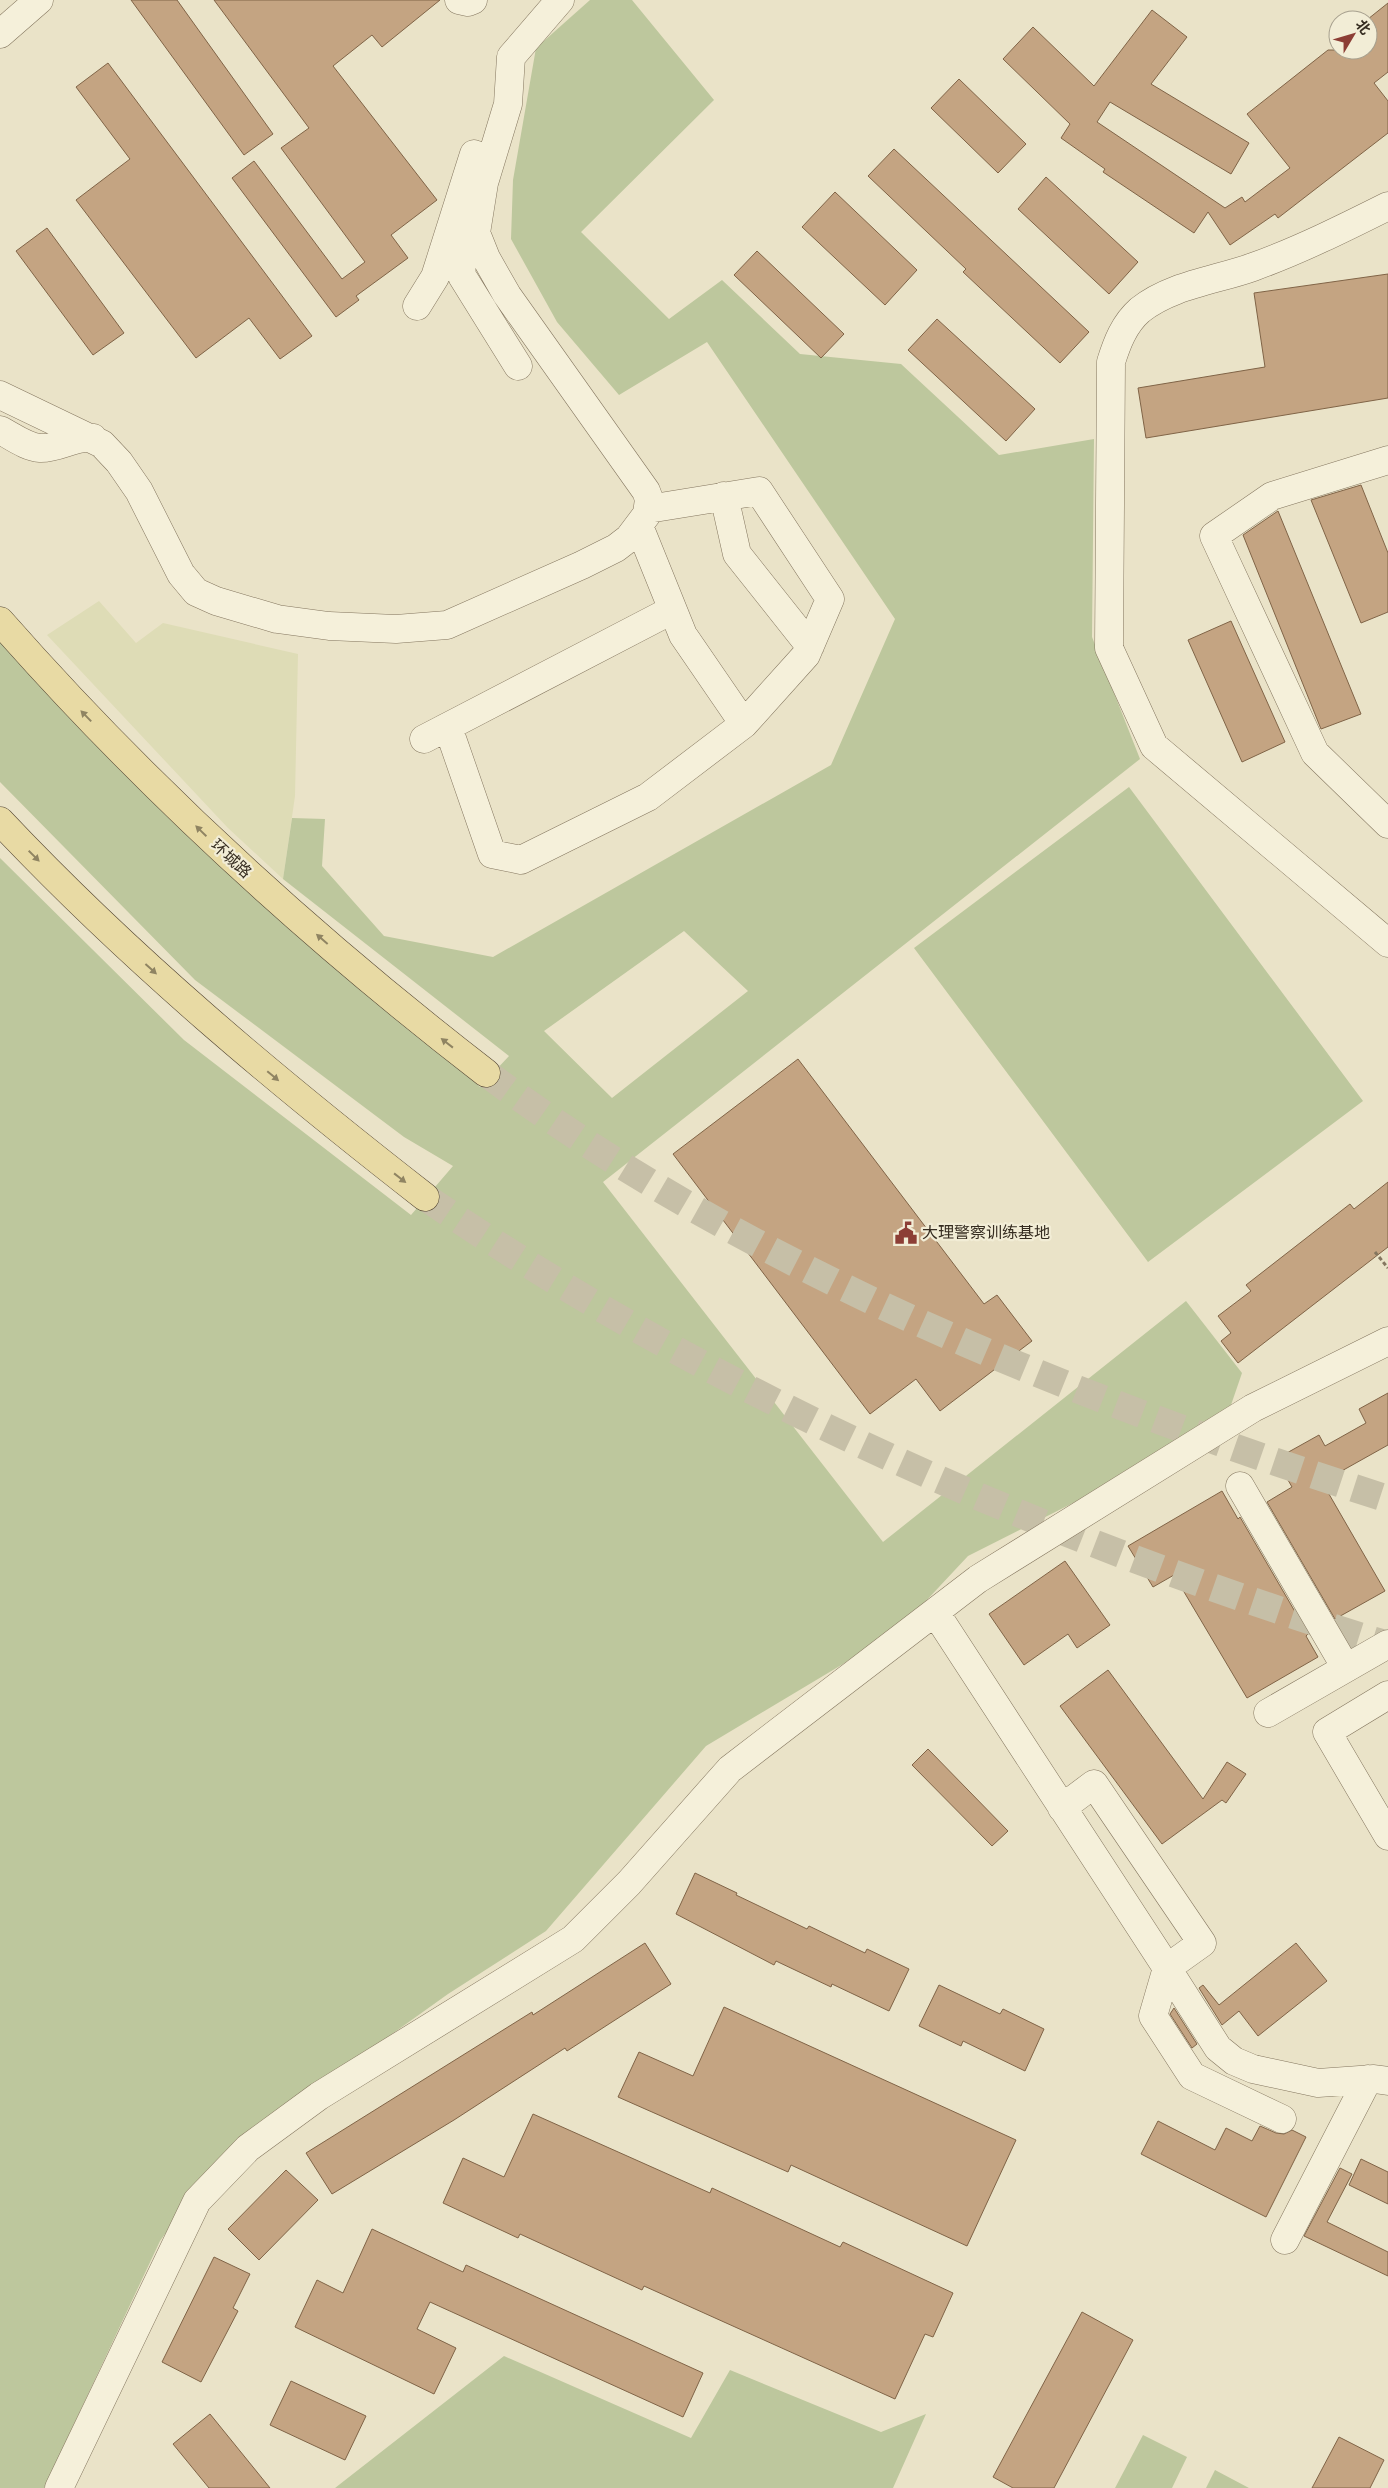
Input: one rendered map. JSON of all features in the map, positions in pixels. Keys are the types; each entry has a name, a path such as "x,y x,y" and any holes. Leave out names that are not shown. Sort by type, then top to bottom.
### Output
{"main road":[{"name":"环城路","path":"0,622 112,743 212,842 336,952 486,1072"},
{"path":"0,821 65,887 181,996 296,1094 425,1197"}],"street":[{"path":"0,34 39,0"},
{"path":"459,0 468,2 473,0"},
{"path":"417,306 436,277 491,100 511,57 560,0"},
{"path":"0,395 56,424 93,438 102,444 119,462 139,490 188,584 196,592 216,602 277,619 329,626 396,629 447,625 616,548 644,518 649,499 642,483 507,295 486,258 476,233 486,175 508,104 511,57"},
{"path":"1388,206 1308,245 1253,267 1169,294 1153,302 1130,320 1122,332 1111,362 1110,638 1110,648 1154,746 1388,943"},
{"path":"457,208 462,276 518,366"},
{"path":"0,430 38,448 52,447 71,440 93,438"},
{"path":"1388,460 1272,496 1214,536 1315,753 1388,824"},
{"path":"448,727 492,854 521,860 648,797 744,724 806,655 830,599 759,491 724,496 644,518"},
{"path":"724,496 737,554 810,646"},
{"path":"644,518 672,610 683,635 744,724"},
{"path":"424,739 672,610"},
{"path":"58,2488 197,2201 248,2148 319,2096 573,1940 629,1883 730,1769 978,1579 1252,1408 1388,1340"},
{"path":"1240,1486 1346,1668"},
{"path":"935,1612 1218,2048 1234,2061 1253,2068 1318,2083 1378,2080"},
{"path":"1268,1713 1388,1644"},
{"path":"1388,1695 1327,1732 1388,1836"},
{"path":"1062,1808 1094,1784 1202,1942 1167,1968 1152,2016 1192,2076 1282,2119"},
{"path":"1285,2240 1378,2080"}],"path":[{"path":"1375,1252 1388,1268"}],"shaded area":[{"path":"99,601 136,643 163,623 298,654 295,796 283,879 228,828 47,635"}],"green space":[{"path":"590,0 632,0 714,100 581,232 669,319 722,280 800,354 901,364 999,455 1094,439 1092,637 1140,759 603,1182 883,1542 1186,1301 1242,1373 1231,1405 1075,1502 968,1556 910,1618 843,1664 706,1746 546,1931 448,1994 350,2064 208,2174 160,2241 44,2488 0,2488 0,858 184,1040 411,1215 453,1166 404,1137 195,980 0,782 0,629 137,780 365,994 457,1064 480,1087 509,1056 283,879 292,818 325,819 322,866 384,936 493,957 831,765 895,619 707,342 619,395 557,322 511,239 513,180 536,48","holes":["684,931 748,991 612,1098 544,1031"]},
{"path":"1129,787 1363,1101 1148,1262 914,948"},
{"path":"504,2356 691,2438 730,2370 881,2432 926,2414 893,2488 335,2488"},
{"path":"1143,2435 1187,2457 1172,2488 1115,2488"},
{"path":"1215,2470 1249,2488 1206,2488"}],"building":[{"path":"131,0 177,0 273,134 244,155"},
{"path":"214,0 440,0 382,47 372,35 333,66 437,200 391,235 408,258 356,296 359,300 336,317 232,178 254,161 342,279 365,262 281,148 309,128"},
{"path":"1388,3 1388,72 1374,83 1388,101 1388,133 1278,218 1275,214 1230,245 1208,212 1194,233 1103,172 1105,169 1061,138 1070,124 1003,59 1033,27 1094,86 1152,10 1187,37 1151,84 1249,143 1231,174 1110,102 1097,122 1225,208 1242,197 1245,202 1290,168 1247,114 1328,50 1328,60 1378,60 1378,11"},
{"path":"108,63 312,336 280,359 249,318 196,358 76,200 130,159 76,87"},
{"path":"959,79 1026,144 998,173 931,108"},
{"path":"894,149 1089,332 1060,363 963,272 966,269 868,176"},
{"path":"1046,177 1138,262 1109,294 1018,209"},
{"path":"835,192 917,270 885,305 802,227"},
{"path":"47,228 124,333 93,355 16,251"},
{"path":"757,251 844,334 821,358 734,275"},
{"path":"1388,274 1388,398 1146,438 1138,388 1265,367 1254,293"},
{"path":"937,319 1035,409 1006,441 908,350"},
{"path":"1361,485 1388,553 1388,612 1361,623 1311,500"},
{"path":"1278,511 1361,714 1321,729 1243,535"},
{"path":"1231,621 1285,742 1242,762 1188,640"},
{"path":"798,1059 984,1304 997,1295 1032,1341 940,1411 916,1379 870,1414 673,1154"},
{"path":"1388,1182 1388,1247 1238,1363 1221,1341 1231,1333 1218,1316 1251,1291 1246,1285 1350,1204 1354,1209"},
{"path":"1388,1393 1388,1445 1322,1482 1385,1591 1335,1619 1267,1502 1292,1487 1276,1459 1319,1435 1325,1446 1366,1423 1359,1409"},
{"path":"1222,1491 1238,1519 1240,1517 1308,1634 1306,1636 1318,1657 1247,1698 1174,1575 1153,1587 1128,1546"},
{"path":"1065,1561 1110,1625 1077,1648 1068,1634 1024,1665 989,1614"},
{"path":"1108,1670 1203,1799 1227,1762 1246,1774 1226,1803 1222,1800 1162,1844 1060,1706"},
{"path":"928,1749 1008,1831 992,1846 912,1765"},
{"path":"695,1873 807,1929 809,1926 865,1953 867,1949 909,1969 889,2011 832,1984 831,1987 776,1961 774,1965 676,1914"},
{"path":"645,1943 671,1984 567,2051 565,2048 454,2120 332,2194 306,2153 532,2012 533,2015"},
{"path":"1296,1943 1327,1981 1258,2036 1239,2011 1222,2025 1199,1988 1203,1985 1219,2005"},
{"path":"939,1985 1000,2014 1003,2009 1044,2029 1025,2071 963,2041 961,2046 919,2026"},
{"path":"724,2007 1016,2140 967,2246 791,2165 788,2172 618,2097 639,2052 693,2076"},
{"path":"1174,2008 1197,2044 1192,2048 1170,2014"},
{"path":"533,2114 710,2193 712,2188 840,2247 843,2242 953,2293 933,2337 925,2334 895,2399 644,2286 642,2290 520,2234 518,2238 443,2203 463,2158 504,2177"},
{"path":"1158,2121 1215,2150 1226,2128 1252,2141 1260,2126 1276,2133 1284,2134 1292,2130 1306,2137 1266,2217 1141,2154"},
{"path":"1361,2159 1388,2172 1388,2204 1349,2185"},
{"path":"1340,2168 1352,2174 1327,2222 1388,2252 1388,2276 1304,2236"},
{"path":"286,2170 318,2200 259,2260 228,2229"},
{"path":"372,2229 463,2272 466,2265 703,2373 683,2417 430,2302 417,2329 456,2348 434,2394 295,2327 317,2280 343,2293"},
{"path":"214,2257 250,2274 233,2308 238,2311 201,2382 162,2362"},
{"path":"1082,2312 1133,2340 1054,2488 1013,2488 993,2477"},
{"path":"291,2381 366,2416 345,2460 270,2425"},
{"path":"210,2414 270,2488 209,2488 173,2444"},
{"path":"1339,2437 1384,2460 1370,2488 1312,2488"}],"tunnel":[{"path":"486,1073 588,1144 694,1209 805,1268 919,1322 1035,1372 1153,1418 1270,1460 1388,1499"},
{"path":"425,1197 537,1269 652,1337 769,1399 889,1457 1011,1510 1135,1559 1261,1604 1388,1645"}],"place":[{"name":"大理警察训练基地","path":"906,1233"}]}
